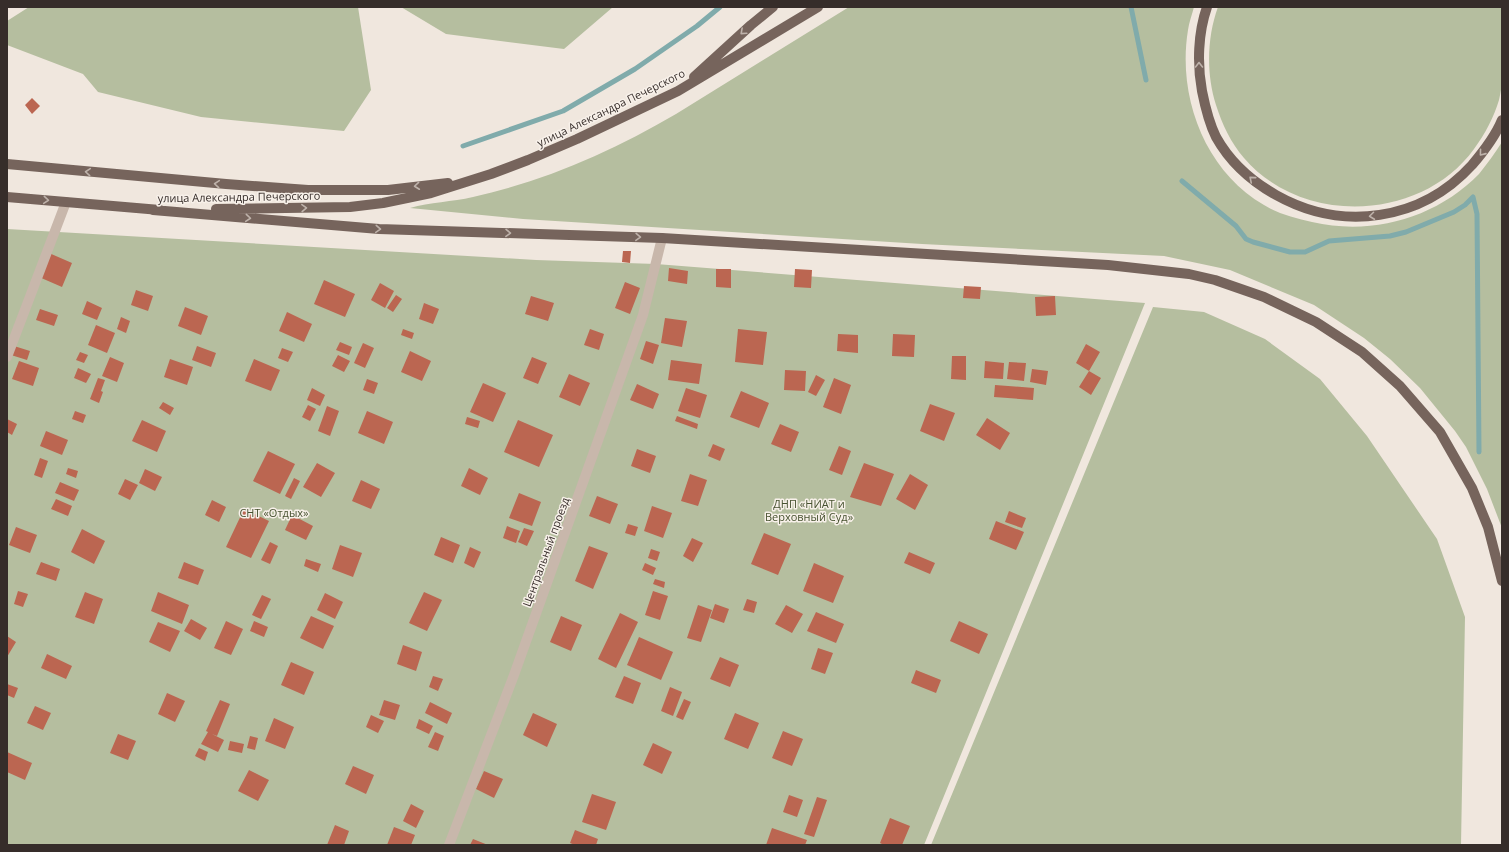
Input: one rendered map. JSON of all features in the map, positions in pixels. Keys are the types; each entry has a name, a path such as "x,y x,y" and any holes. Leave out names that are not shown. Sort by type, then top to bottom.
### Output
{"main road":[{"path":"678,91 773,7"},
{"name":"улица Александра Печерского","path":"7,197 154,210 350,207 383,203 424,195 528,160 562,146 678,91 818,7"},
{"path":"1207,7 1200,38 1199,78 1207,113 1216,135 1230,156 1249,177 1268,191 1300,207 1325,214 1361,217 1398,211 1422,202 1446,188 1460,177 1488,145 1502,120"},
{"name":"улица Александра Печерского","path":"7,164 308,190 388,190 470,180"},
{"path":"154,210 379,229 662,238 1108,266 1189,274 1229,284 1264,297 1300,314 1348,342 1378,365 1414,400 1440,432 1472,488 1488,527 1502,581"}],"street":[{"path":"7,357 66,202"},
{"name":"Центральный проезд","path":"449,845 514,675 605,425 643,315 662,238"}],"green space":[{"path":"29,7 358,7 371,90 344,131 201,117 98,92 83,74 7,45 7,21"},
{"path":"401,7 613,7 564,49 446,34"},
{"path":"849,7 1194,7 1188,30 1186,55 1187,81 1192,106 1200,130 1211,152 1226,173 1243,190 1264,205 1281,213 1312,222 1335,226 1357,227 1380,225 1402,220 1423,212 1443,202 1462,189 1479,174 1502,142 1502,528 1487,489 1466,447 1420,388 1390,359 1364,338 1314,305 1230,270 1164,256 922,244 523,219 410,208 425,204 465,199 500,190 552,173 603,152 652,128 676,114"},
{"path":"1218,7 1502,7 1503,66 1501,89 1495,113 1474,149 1452,173 1424,190 1394,202 1362,206 1329,204 1298,196 1269,180 1244,158 1231,140 1221,119 1213,93 1209,68 1210,43 1214,19"},
{"path":"7,229 536,260 656,264 1145,303 924,845 7,845"},
{"path":"1153,307 1204,312 1265,339 1320,379 1367,436 1437,539 1465,617 1461,845 931,845"}],"building":[{"path":"32,98 40,106 32,114 25,105"},
{"path":"623,251 631,251 630,263 622,262"},
{"path":"49,253 72,263 62,287 39,277"},
{"path":"669,268 688,271 687,284 668,281"},
{"path":"716,269 731,269 731,288 716,287"},
{"path":"795,269 812,270 811,288 794,287"},
{"path":"324,280 355,294 345,317 314,304"},
{"path":"625,282 640,288 630,314 615,308"},
{"path":"380,283 394,291 385,308 371,300"},
{"path":"964,286 981,287 980,299 963,298"},
{"path":"136,290 153,296 148,311 131,305"},
{"path":"396,295 402,299 393,312 387,308"},
{"path":"531,296 554,303 548,321 525,314"},
{"path":"1055,296 1056,315 1036,316 1035,297"},
{"path":"87,301 102,308 97,320 82,314"},
{"path":"424,303 439,309 433,324 419,319"},
{"path":"185,307 208,316 201,335 178,326"},
{"path":"40,309 58,315 54,326 36,320"},
{"path":"287,312 312,324 304,342 279,331"},
{"path":"121,317 130,321 126,333 117,329"},
{"path":"665,318 687,321 682,347 661,343"},
{"path":"96,325 115,333 107,353 88,345"},
{"path":"403,329 414,333 412,339 401,335"},
{"path":"590,329 604,334 599,350 584,345"},
{"path":"738,329 767,332 763,365 735,362"},
{"path":"838,334 858,335 858,353 837,351"},
{"path":"893,334 915,335 914,357 892,356"},
{"path":"646,341 659,345 653,364 640,359"},
{"path":"340,342 352,347 349,355 336,350"},
{"path":"363,343 374,348 365,368 354,363"},
{"path":"1086,344 1100,352 1089,371 1076,363"},
{"path":"14,346 30,351 27,360 11,355"},
{"path":"197,346 216,353 211,367 192,360"},
{"path":"282,348 293,352 288,362 278,358"},
{"path":"410,351 431,361 422,381 401,372"},
{"path":"80,352 88,355 84,363 76,360"},
{"path":"338,355 350,361 344,372 332,366"},
{"path":"952,356 966,356 966,380 951,379"},
{"path":"110,357 124,363 117,382 102,376"},
{"path":"532,357 547,363 538,384 523,378"},
{"path":"170,359 193,367 187,385 164,377"},
{"path":"254,359 280,370 271,391 245,381"},
{"path":"671,360 702,364 699,384 668,380"},
{"path":"19,361 39,368 33,386 12,379"},
{"path":"985,361 1004,363 1003,379 984,378"},
{"path":"1009,362 1026,363 1024,381 1007,379"},
{"path":"78,368 91,374 86,383 74,378"},
{"path":"1032,369 1048,371 1046,385 1030,382"},
{"path":"785,370 806,371 805,391 784,390"},
{"path":"1089,371 1101,378 1091,395 1079,387"},
{"path":"569,374 590,383 580,406 559,397"},
{"path":"816,375 825,380 816,396 808,392"},
{"path":"98,378 105,380 99,403 90,399"},
{"path":"834,378 851,385 841,414 823,407"},
{"path":"367,379 378,383 374,394 363,390"},
{"path":"483,383 506,393 493,422 470,412"},
{"path":"637,384 659,394 653,409 630,400"},
{"path":"995,385 1034,388 1033,400 994,397"},
{"path":"312,388 325,395 320,406 307,400"},
{"path":"686,388 707,395 700,418 678,411"},
{"path":"741,391 769,403 759,428 730,417"},
{"path":"163,402 174,408 170,415 159,408"},
{"path":"930,404 955,413 944,441 920,431"},
{"path":"308,405 316,409 310,421 302,417"},
{"path":"327,406 339,411 330,436 318,431"},
{"path":"75,411 86,415 83,423 72,419"},
{"path":"367,411 393,422 384,444 358,433"},
{"path":"677,416 698,424 697,429 675,421"},
{"path":"467,417 480,421 478,428 465,424"},
{"path":"987,418 1010,433 1000,450 976,435"},
{"path":"7,419 17,424 12,435 7,432"},
{"path":"142,420 166,431 157,452 132,441"},
{"path":"518,420 553,435 539,467 504,452"},
{"path":"780,424 799,432 791,452 771,444"},
{"path":"46,431 68,440 62,455 40,446"},
{"path":"713,444 725,449 720,461 708,456"},
{"path":"839,446 851,451 842,475 829,470"},
{"path":"637,449 656,456 650,473 631,466"},
{"path":"268,451 295,464 280,494 253,481"},
{"path":"40,458 48,461 42,478 34,475"},
{"path":"317,463 335,473 321,497 303,487"},
{"path":"864,463 894,474 881,506 850,497"},
{"path":"68,468 78,471 76,478 66,474"},
{"path":"469,468 488,478 480,495 461,486"},
{"path":"145,469 162,477 155,491 139,483"},
{"path":"690,474 707,480 698,506 681,501"},
{"path":"910,474 928,485 915,510 896,499"},
{"path":"294,478 300,481 291,499 285,496"},
{"path":"125,479 138,485 130,500 118,494"},
{"path":"361,480 380,489 371,509 352,501"},
{"path":"60,482 79,490 74,501 55,493"},
{"path":"519,493 541,502 532,526 509,518"},
{"path":"597,496 618,504 610,524 589,516"},
{"path":"56,499 72,506 68,516 51,509"},
{"path":"212,500 226,507 219,522 205,515"},
{"path":"652,506 672,513 663,538 644,531"},
{"path":"244,509 269,521 251,558 226,547"},
{"path":"1009,511 1026,518 1022,528 1005,522"},
{"path":"292,515 313,526 306,540 285,530"},
{"path":"996,521 1024,532 1016,550 989,539"},
{"path":"628,524 638,527 635,536 625,533"},
{"path":"507,526 520,531 516,543 503,538"},
{"path":"16,527 37,535 30,553 9,545"},
{"path":"524,528 534,531 527,546 518,542"},
{"path":"82,529 105,541 94,564 71,552"},
{"path":"764,533 791,544 778,575 751,564"},
{"path":"441,537 460,545 453,563 434,555"},
{"path":"692,538 703,543 693,562 683,556"},
{"path":"270,542 278,546 270,564 261,560"},
{"path":"340,545 362,553 353,577 332,569"},
{"path":"589,546 608,553 593,589 575,581"},
{"path":"470,547 481,552 474,568 464,563"},
{"path":"651,549 660,552 657,561 648,558"},
{"path":"909,552 935,563 930,574 904,563"},
{"path":"306,559 321,564 318,572 304,566"},
{"path":"41,562 60,569 56,581 36,574"},
{"path":"184,562 204,570 198,585 178,578"},
{"path":"645,563 656,568 653,575 642,570"},
{"path":"814,563 844,576 833,603 803,591"},
{"path":"655,579 665,582 664,588 653,584"},
{"path":"18,591 28,594 23,607 14,604"},
{"path":"653,591 668,596 660,620 645,615"},
{"path":"85,592 103,599 94,624 75,617"},
{"path":"158,592 189,605 182,624 151,611"},
{"path":"424,592 442,600 427,631 409,623"},
{"path":"325,593 343,602 335,619 317,610"},
{"path":"262,595 271,599 261,619 252,615"},
{"path":"747,599 757,602 754,613 743,610"},
{"path":"715,604 729,609 724,623 710,618"},
{"path":"698,605 712,610 701,642 687,638"},
{"path":"786,605 803,614 792,633 775,624"},
{"path":"816,612 844,624 836,643 807,631"},
{"path":"620,613 638,622 616,668 598,659"},
{"path":"311,616 334,626 323,649 300,638"},
{"path":"561,616 582,625 571,651 550,642"},
{"path":"191,619 207,628 200,640 184,631"},
{"path":"226,621 243,629 231,655 214,648"},
{"path":"254,621 268,627 264,637 250,631"},
{"path":"959,621 988,634 979,654 950,641"},
{"path":"158,622 180,631 170,652 149,642"},
{"path":"7,636 16,642 7,657"},
{"path":"639,637 673,652 661,680 627,665"},
{"path":"403,645 422,652 416,671 397,664"},
{"path":"818,648 833,653 825,674 811,669"},
{"path":"47,654 72,666 66,679 41,668"},
{"path":"720,657 739,665 730,687 710,679"},
{"path":"291,662 314,672 304,695 281,685"},
{"path":"916,670 941,680 936,693 911,683"},
{"path":"433,676 443,679 438,691 429,687"},
{"path":"624,676 641,683 633,704 615,697"},
{"path":"7,684 18,688 14,698 7,695"},
{"path":"670,687 682,692 673,716 661,711"},
{"path":"167,693 185,701 175,722 158,714"},
{"path":"684,699 691,702 683,720 676,717"},
{"path":"220,700 230,704 217,736 212,734 224,740 218,752 201,744 208,732 206,731"},
{"path":"384,700 400,705 395,720 379,715"},
{"path":"430,702 452,713 447,724 425,713"},
{"path":"35,706 51,713 43,730 27,723"},
{"path":"533,713 557,724 547,747 523,735"},
{"path":"735,713 759,723 748,749 724,739"},
{"path":"371,715 384,721 378,733 366,727"},
{"path":"274,718 294,727 285,749 265,741"},
{"path":"419,719 433,726 429,734 416,728"},
{"path":"783,731 803,739 792,766 772,758"},
{"path":"435,732 444,736 438,751 428,747"},
{"path":"118,734 136,741 128,760 110,753"},
{"path":"250,736 258,738 255,750 247,748"},
{"path":"230,741 244,744 242,753 228,750"},
{"path":"653,743 672,752 662,774 643,765"},
{"path":"199,748 208,752 205,761 195,756"},
{"path":"7,752 32,763 25,780 7,772"},
{"path":"353,766 374,775 366,794 345,784"},
{"path":"249,770 269,780 258,801 238,791"},
{"path":"484,771 503,779 494,798 476,789"},
{"path":"592,794 616,802 606,830 582,822"},
{"path":"789,795 803,800 797,817 783,812"},
{"path":"817,797 827,800 814,837 804,834"},
{"path":"411,804 424,811 416,828 403,821"},
{"path":"890,818 910,826 902,845 884,845 880,843"},
{"path":"335,825 349,831 344,845 327,845"},
{"path":"394,827 415,835 411,845 387,845"},
{"path":"772,828 807,840 805,845 766,845"},
{"path":"575,830 598,839 596,845 575,845 570,843"},
{"path":"473,839 488,845 470,845"}],"waterway":[{"path":"463,146 563,111 635,69 697,26 720,7"},
{"path":"1131,7 1146,80"},
{"path":"1182,181 1236,226 1246,239 1290,252 1305,252 1329,241 1390,236 1406,232 1454,212 1465,205 1473,197 1477,214 1479,452"}],"park label":[{"name":"ДНП «НИАТ и Верховный Суд»","path":"809,510"},
{"name":"СНТ «Отдых»","path":"274,513"}]}
